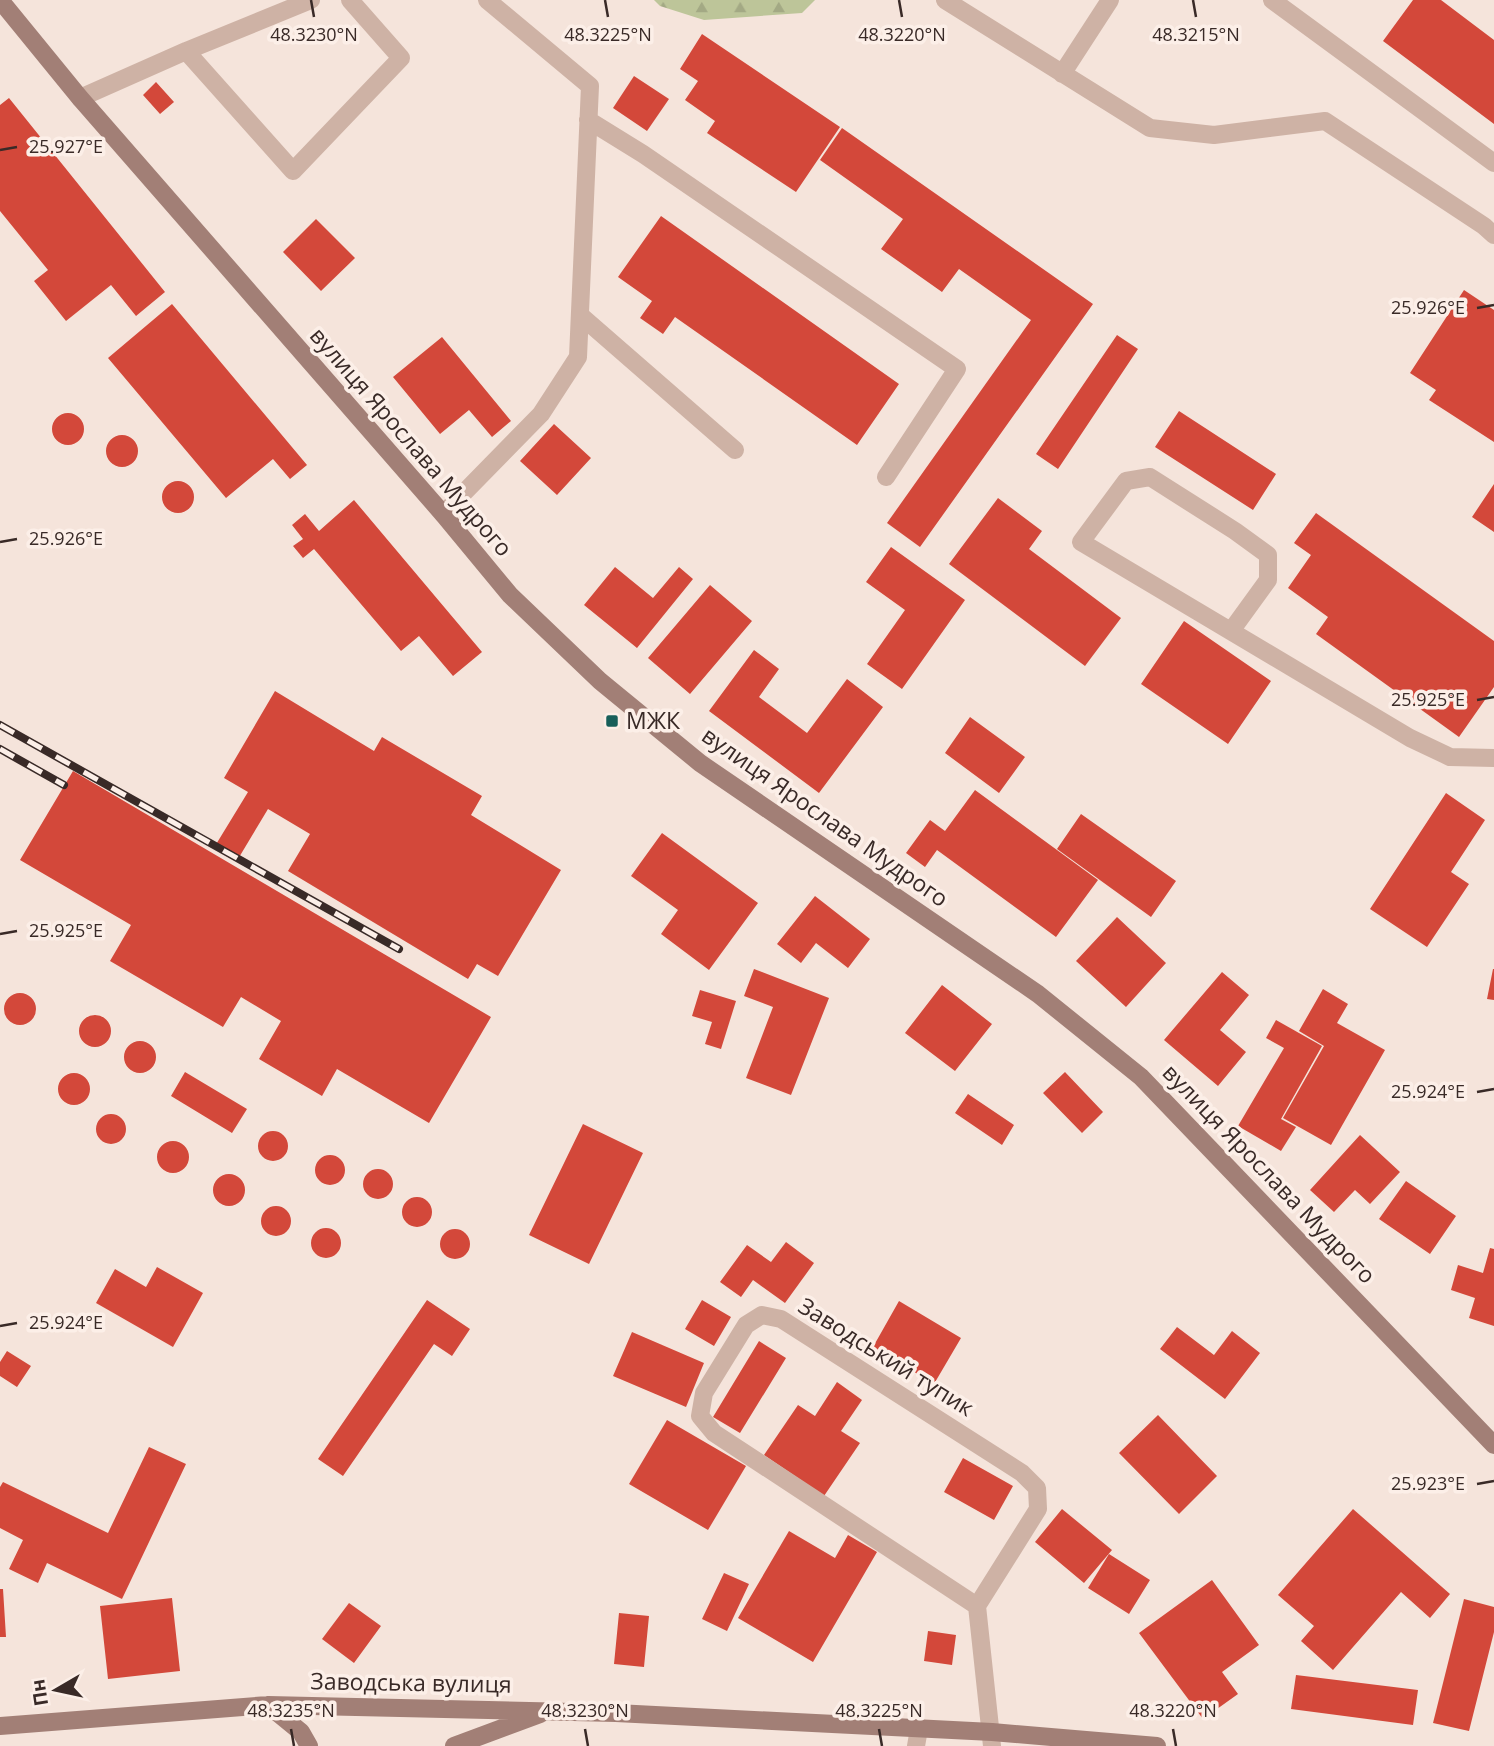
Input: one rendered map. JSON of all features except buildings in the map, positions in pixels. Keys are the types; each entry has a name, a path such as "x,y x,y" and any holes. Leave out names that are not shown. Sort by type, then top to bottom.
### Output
{"main road":[{"name":"вулиця Ярослава Мудрого","path":"0,0 80,98 443,514 510,595 600,681 700,763 1038,994 1141,1077 1494,1445"},
{"name":"Заводська вулиця","path":"0,1726 268,1705 549,1710 918,1737 1157,1746"},
{"path":"268,1705 302,1732 309,1746"},
{"path":"454,1746 549,1710"}],"lane":[{"path":"186,51 293,171 401,58 350,0"},
{"path":"443,514 541,414 578,357 590,86 487,0"},
{"path":"945,0 1150,128 1214,135 1325,121 1484,226 1494,236"},
{"path":"1062,74 1110,0"},
{"path":"1272,0 1494,163"},
{"path":"80,98 300,2"},
{"path":"589,120 643,154 957,369 886,477"},
{"path":"580,315 735,450"},
{"path":"1231,631 1268,580 1268,555 1150,477 1126,481 1081,542 1410,738 1450,757 1494,758"},
{"name":"Заводський тупик","path":"762,1315 781,1319 1023,1473 1037,1488 1038,1509 976,1606 714,1433 700,1416 704,1393 746,1325 762,1315"},
{"path":"976,1606 992,1739"}],"green space":[{"path":"654,0 815,0 802,13 704,20 660,6"}],"railway":[{"path":"0,725 399,949"},
{"path":"0,749 64,785"}],"place":[{"name":"МЖК","path":"612,721"}]}
